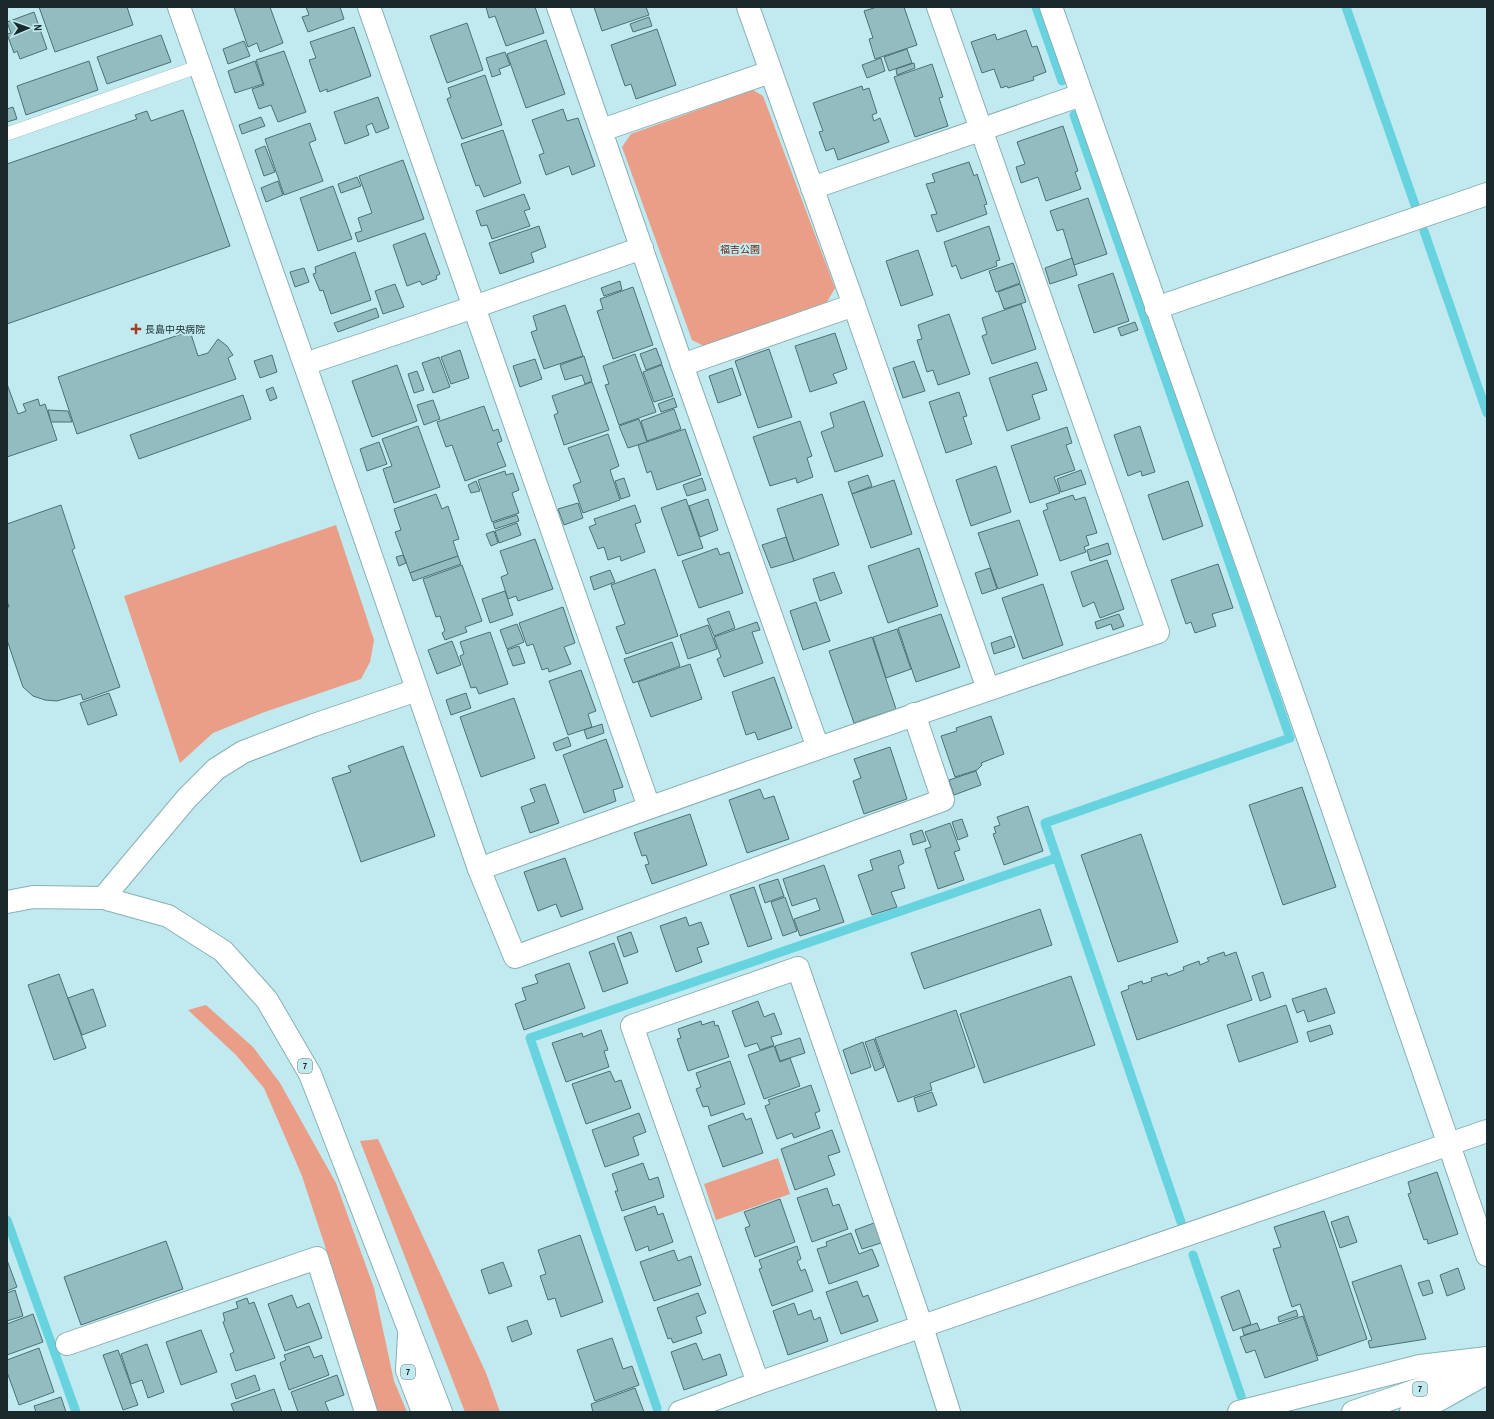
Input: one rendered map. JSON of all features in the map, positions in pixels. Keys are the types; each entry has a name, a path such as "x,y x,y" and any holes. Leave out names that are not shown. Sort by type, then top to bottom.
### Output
{"street":[{"path":"179,7 305,364 479,869 515,957 943,800 914,714"},
{"path":"369,7 650,807"},
{"path":"558,7 602,130 682,365 818,748"},
{"path":"748,7 988,689"},
{"path":"479,869 914,714 1158,632 938,7"},
{"path":"1051,7 1317,763 1487,1255"},
{"path":"602,130 770,72"},
{"path":"812,188 1081,95"},
{"path":"1156,308 1487,194"},
{"path":"305,364 642,248"},
{"path":"682,365 854,305"},
{"path":"102,898 187,798 216,769 243,752 314,725 418,690"},
{"name":"7","path":"7,902 33,897 102,898 168,916 223,951 268,1000 310,1074 442,1412"},
{"path":"758,1383 632,1026 798,968 922,1327 949,1412"},
{"path":"680,1412 758,1383 1487,1131"},
{"path":"67,1344 317,1258 366,1412"},
{"name":"7","path":"409,1328 407,1370 424,1412"},
{"path":"1239,1412 1420,1366 1487,1358"},
{"name":"7","path":"1353,1412 1487,1366"},
{"path":"1411,1412 1437,1401 1487,1373"}],"lane":[{"path":"7,134 200,66"}],"green space":[{"name":"福吉公園","path":"753,90 763,96 835,288 827,302 704,346 692,340 622,147 631,134"},
{"path":"336,525 374,640 370,662 361,679 262,713 213,733 180,763 124,596"},
{"path":"206,1005 253,1047 280,1083 336,1183 374,1288 394,1381 407,1412 376,1412 302,1176 264,1088 236,1055 188,1010"},
{"path":"378,1139 486,1373 500,1412 465,1412 360,1141"},
{"path":"778,1158 790,1194 716,1220 704,1184"}],"building":[{"path":"39,7 127,7 133,25 55,52"},
{"path":"234,7 270,7 283,43 260,52 257,43 248,47"},
{"path":"306,7 340,7 344,19 308,32 302,17 309,15"},
{"path":"486,7 535,7 544,33 506,46 495,16 489,18"},
{"path":"594,7 646,7 649,15 602,31"},
{"path":"877,7 904,7 917,45 875,59 869,39 873,38 864,11"},
{"path":"34,12 47,49 20,59 17,51 14,53 7,34 11,33 7,22"},
{"path":"649,17 652,26 633,32 630,24"},
{"path":"467,23 483,70 447,83 430,36"},
{"path":"354,27 371,76 327,92 327,89 320,92 309,60 316,58 310,42"},
{"path":"657,29 676,85 636,99 631,84 625,86 611,45"},
{"path":"1026,30 1032,47 1037,46 1046,72 1033,77 1034,80 1008,88 1007,86 1001,88 994,69 982,73 971,42 995,34 997,40"},
{"path":"161,35 171,62 107,84 97,57"},
{"path":"546,40 565,94 526,108 507,54"},
{"path":"244,41 250,56 228,64 223,49"},
{"path":"907,49 912,63 889,71 884,57"},
{"path":"284,51 306,112 278,122 271,105 259,109 252,89 264,85 256,60"},
{"path":"505,52 510,65 499,69 501,74 492,77 486,58"},
{"path":"881,58 885,71 867,78 862,65"},
{"path":"89,61 98,90 26,115 17,86"},
{"path":"255,61 263,84 235,93 228,71"},
{"path":"914,63 915,68 897,75 896,69"},
{"path":"932,64 943,97 939,98 948,126 915,137 894,77"},
{"path":"485,75 502,125 462,139 447,99 451,97 448,88"},
{"path":"862,86 863,90 869,88 877,113 872,115 874,121 880,118 889,142 838,160 834,148 826,151 819,132 823,131 813,103"},
{"path":"378,97 389,128 376,133 372,123 366,126 369,135 345,144 334,112"},
{"path":"13,107 17,119 7,122 7,109"},
{"path":"563,109 567,121 578,118 595,166 572,175 569,166 546,175 539,155 544,153 532,120"},
{"path":"183,110 230,246 7,324 7,164 137,119 135,115 147,111 151,121"},
{"path":"261,117 265,126 242,134 239,125"},
{"path":"310,123 316,140 309,143 323,181 284,195 265,139"},
{"path":"1063,126 1078,171 1075,172 1081,189 1046,201 1038,177 1021,183 1016,167 1025,164 1017,142"},
{"path":"503,130 521,183 484,197 479,185 476,186 461,144"},
{"path":"265,146 275,172 264,176 255,150"},
{"path":"403,160 424,219 358,242 355,233 362,231 358,218 372,213 359,176"},
{"path":"969,162 974,176 977,174 987,204 984,205 987,214 937,232 931,215 937,214 926,184 935,182 932,174"},
{"path":"357,177 361,186 341,193 338,184"},
{"path":"278,181 283,195 266,202 261,188"},
{"path":"333,186 352,239 318,251 300,198"},
{"path":"524,194 530,209 524,211 530,226 492,239 487,225 481,226 476,211"},
{"path":"1088,198 1107,254 1074,265 1063,229 1057,231 1050,211"},
{"path":"539,226 546,247 531,253 534,262 500,274 489,243"},
{"path":"989,226 1000,260 996,261 997,266 961,279 956,265 952,267 944,242"},
{"path":"425,233 440,274 436,276 437,279 422,285 420,281 407,286 393,245"},
{"path":"918,250 933,295 901,306 886,261"},
{"path":"355,252 371,300 331,314 323,290 320,291 313,274 316,273 315,267"},
{"path":"1072,258 1077,275 1050,284 1045,268"},
{"path":"1013,263 1020,283 996,292 989,271"},
{"path":"304,268 309,282 295,287 290,272"},
{"path":"1113,273 1129,321 1094,333 1078,285"},
{"path":"620,281 622,290 604,296 601,288"},
{"path":"395,284 404,307 383,314 375,291"},
{"path":"1020,284 1026,302 1004,309 998,292"},
{"path":"633,287 653,345 613,359 597,311 603,309 600,299"},
{"path":"1021,304 1036,349 992,364 982,336 987,334 982,318"},
{"path":"565,305 583,356 544,369 531,332 537,330 533,316"},
{"path":"376,308 379,317 338,332 334,323"},
{"path":"949,314 970,374 938,385 933,370 927,372 917,340 922,339 918,325"},
{"path":"1135,322 1138,330 1121,336 1118,328"},
{"path":"190,331 198,356 208,353 218,339 227,346 233,355 228,358 236,379 77,434 58,377"},
{"path":"835,333 847,369 833,374 837,383 810,392 795,346"},
{"path":"656,348 662,364 646,370 640,354"},
{"path":"769,349 792,417 758,428 735,361"},
{"path":"460,350 469,378 451,384 441,357"},
{"path":"635,354 656,412 619,425 605,385 609,384 603,366"},
{"path":"272,355 277,372 260,378 254,361"},
{"path":"584,356 592,381 585,384 582,375 565,380 560,365"},
{"path":"439,357 450,387 433,393 422,363"},
{"path":"535,359 542,379 520,387 513,366"},
{"path":"914,361 925,391 903,398 893,368"},
{"path":"1037,362 1047,390 1032,395 1040,419 1007,431 989,378"},
{"path":"397,365 417,421 372,437 352,381"},
{"path":"662,365 673,396 654,402 643,372"},
{"path":"732,368 741,395 718,403 709,376"},
{"path":"417,371 424,390 414,393 408,374"},
{"path":"592,382 609,430 564,445 554,415 558,413 552,396"},
{"path":"7,384 18,414 26,411 23,404 38,399 40,406 45,404 57,440 7,457"},
{"path":"273,387 277,398 270,401 266,390"},
{"path":"959,392 967,416 963,417 972,444 946,453 929,402"},
{"path":"243,395 251,419 139,459 130,435"},
{"path":"674,398 677,407 661,412 658,404"},
{"path":"433,400 440,419 424,425 417,405"},
{"path":"864,401 883,456 835,472 821,432 834,427 830,413"},
{"path":"484,406 493,431 498,429 502,441 497,443 506,466 465,481 452,445 446,447 437,422"},
{"path":"674,409 681,429 647,441 641,421"},
{"path":"48,410 68,411 72,422 51,422"},
{"path":"639,419 647,442 628,448 619,426"},
{"path":"800,421 812,456 807,458 813,477 797,483 796,478 770,486 753,437"},
{"path":"418,426 440,487 394,503 383,469 392,466 382,439"},
{"path":"1140,426 1155,472 1142,476 1141,471 1128,476 1114,435"},
{"path":"1067,427 1072,443 1066,445 1075,470 1054,477 1060,493 1030,503 1011,446"},
{"path":"685,429 701,475 657,490 651,471 647,473 638,445"},
{"path":"608,434 619,466 610,470 620,500 583,513 573,485 581,482 568,448"},
{"path":"379,442 387,464 367,471 360,449"},
{"path":"996,466 1011,512 971,526 956,480"},
{"path":"1081,470 1086,484 1061,492 1057,479"},
{"path":"505,471 506,475 513,473 519,490 512,493 519,513 492,522 478,480"},
{"path":"868,475 872,486 852,494 848,482"},
{"path":"624,478 630,496 621,499 615,481"},
{"path":"702,478 706,490 687,496 683,485"},
{"path":"894,480 912,534 871,548 852,494"},
{"path":"476,481 480,491 471,493 468,485"},
{"path":"1188,481 1203,526 1163,540 1148,495"},
{"path":"436,494 442,509 448,506 459,539 453,541 458,556 410,573 395,532 401,530 394,509"},
{"path":"822,494 839,545 794,561 777,509"},
{"path":"1073,495 1075,500 1085,497 1097,533 1086,536 1089,545 1084,547 1086,552 1060,561 1043,511 1048,509 1046,504"},
{"path":"686,499 703,548 678,556 661,508"},
{"path":"708,499 718,530 700,537 689,506"},
{"path":"578,503 583,518 564,525 558,509"},
{"path":"61,505 75,548 72,550 120,687 83,700 81,694 57,701 45,700 33,696 23,687 7,640 7,607 9,607 7,601 7,524"},
{"path":"635,505 641,522 635,524 645,552 621,561 620,556 608,560 604,547 598,549 589,527 596,524 594,519"},
{"path":"517,515 519,521 495,529 493,523"},
{"path":"1019,520 1038,575 998,589 978,533"},
{"path":"517,523 521,535 499,543 495,531"},
{"path":"494,531 498,543 491,546 486,534"},
{"path":"786,537 794,561 771,568 762,545"},
{"path":"535,539 553,589 518,601 516,596 508,599 501,577 508,574 500,551"},
{"path":"1108,543 1111,554 1090,561 1087,550"},
{"path":"717,548 720,555 729,552 743,593 699,608 682,561"},
{"path":"919,548 938,606 888,623 868,566"},
{"path":"403,555 406,563 399,566 396,557"},
{"path":"458,556 461,564 413,581 410,573"},
{"path":"1107,560 1124,609 1100,618 1094,602 1083,607 1071,572"},
{"path":"1218,564 1233,608 1212,614 1216,626 1195,633 1191,622 1186,624 1171,580"},
{"path":"462,565 482,621 465,627 467,632 445,640 442,633 445,631 440,616 436,617 423,579"},
{"path":"990,568 997,589 982,594 975,573"},
{"path":"655,569 678,636 626,654 616,627 625,624 611,585"},
{"path":"610,570 615,582 594,590 590,577"},
{"path":"834,572 842,593 820,601 813,579"},
{"path":"1043,584 1063,645 1023,659 1002,598"},
{"path":"505,591 513,615 490,623 482,599"},
{"path":"816,602 830,641 803,650 790,611"},
{"path":"563,607 575,643 564,647 571,664 549,672 548,668 542,670 533,644 527,646 519,623"},
{"path":"729,611 735,628 714,636 707,619"},
{"path":"941,614 960,667 916,682 898,628"},
{"path":"1119,614 1124,626 1113,630 1111,624 1097,629 1095,622"},
{"path":"757,622 760,630 752,632 763,663 724,677 717,659 721,657 714,637"},
{"path":"517,624 524,642 507,649 500,630"},
{"path":"708,625 717,649 688,659 680,635"},
{"path":"897,629 911,669 886,678 873,637"},
{"path":"490,632 508,684 479,694 476,687 471,688 460,656 464,654 460,642"},
{"path":"1011,636 1015,647 994,654 991,643"},
{"path":"872,637 896,709 854,723 829,651"},
{"path":"452,641 461,665 437,674 428,650"},
{"path":"672,642 680,666 633,683 624,659"},
{"path":"519,646 525,663 513,666 507,650"},
{"path":"690,664 702,699 651,717 638,682"},
{"path":"581,670 596,711 588,714 592,727 568,735 549,681"},
{"path":"774,677 792,728 758,740 755,732 746,735 732,692"},
{"path":"109,693 117,715 88,725 80,703"},
{"path":"466,693 471,708 451,715 446,700"},
{"path":"514,698 535,758 481,777 460,717"},
{"path":"991,716 1004,754 981,763 982,765 977,770 955,777 941,736 957,731 956,728"},
{"path":"602,724 604,733 587,739 584,730"},
{"path":"568,737 571,746 556,751 553,743"},
{"path":"606,739 623,787 613,790 616,801 584,813 563,755"},
{"path":"403,746 435,836 361,862 332,778 351,772 348,766"},
{"path":"890,747 907,799 864,814 853,781 861,778 854,759"},
{"path":"976,771 981,785 954,795 949,780"},
{"path":"545,784 559,823 530,833 521,807 535,802 530,789"},
{"path":"1302,787 1336,887 1283,905 1249,805"},
{"path":"760,789 764,799 774,796 789,839 747,853 729,800"},
{"path":"1028,806 1043,851 1004,865 993,834 996,833 994,827 1000,825 997,817"},
{"path":"690,814 707,865 652,884 645,865 649,864 646,855 642,856 634,833"},
{"path":"962,819 968,836 958,840 952,822"},
{"path":"950,823 960,850 954,852 964,880 938,889 925,849 931,847 925,832"},
{"path":"922,830 926,841 913,845 910,834"},
{"path":"1141,834 1178,942 1118,962 1081,855"},
{"path":"900,850 904,863 898,866 905,888 891,892 897,907 872,915 858,875 873,870 870,860"},
{"path":"565,858 583,909 561,917 556,904 538,911 524,872"},
{"path":"824,865 844,922 800,936 794,919 820,910 816,898 792,906 783,879"},
{"path":"778,879 784,896 765,903 759,885"},
{"path":"754,887 772,939 748,947 730,895"},
{"path":"785,897 797,931 783,936 771,902"},
{"path":"1040,909 1052,945 924,989 911,953"},
{"path":"686,917 689,926 701,922 709,944 697,948 702,962 676,972 660,926"},
{"path":"631,932 638,952 624,957 617,937"},
{"path":"614,943 628,983 603,992 589,952"},
{"path":"1224,952 1225,956 1236,952 1252,1000 1137,1040 1121,992 1129,989 1128,986 1142,981 1143,984 1152,981 1151,978 1167,973 1168,976 1184,970 1183,967 1199,961 1200,965 1209,961 1207,958"},
{"path":"569,963 585,1008 524,1030 515,1004 526,1000 522,988 538,983 535,975"},
{"path":"1263,972 1271,997 1260,1001 1252,976"},
{"path":"59,974 86,1048 54,1060 28,985"},
{"path":"1071,976 1095,1045 984,1083 960,1014"},
{"path":"1326,988 1335,1013 1308,1022 1304,1010 1297,1013 1292,999"},
{"path":"93,989 106,1026 82,1035 68,998"},
{"path":"758,1001 764,1017 774,1013 782,1034 771,1037 774,1045 760,1050 757,1043 745,1047 732,1011"},
{"path":"1286,1005 1298,1042 1239,1062 1227,1025"},
{"path":"956,1010 975,1067 930,1083 932,1090 898,1102 875,1038"},
{"path":"701,1021 702,1025 714,1021 715,1026 718,1025 729,1057 688,1071 677,1039 681,1038 678,1029"},
{"path":"1330,1025 1333,1034 1310,1042 1307,1032"},
{"path":"601,1030 608,1050 604,1051 609,1067 566,1082 552,1043 582,1033 583,1037"},
{"path":"800,1038 805,1053 780,1061 775,1046"},
{"path":"874,1039 884,1067 875,1071 865,1042"},
{"path":"863,1042 871,1067 851,1074 843,1050"},
{"path":"774,1046 780,1062 790,1058 800,1086 764,1099 748,1055"},
{"path":"730,1061 745,1104 711,1116 708,1106 703,1107 696,1089 701,1087 696,1073"},
{"path":"610,1071 615,1082 621,1080 631,1108 586,1124 572,1084"},
{"path":"811,1085 820,1111 815,1113 820,1128 794,1138 792,1133 777,1139 765,1106 770,1104 768,1100"},
{"path":"932,1092 937,1105 918,1112 914,1098"},
{"path":"639,1113 646,1132 633,1137 639,1155 605,1167 592,1130"},
{"path":"743,1113 746,1120 751,1118 763,1153 723,1167 708,1126"},
{"path":"832,1130 840,1152 828,1156 835,1175 795,1190 781,1149"},
{"path":"643,1163 649,1180 658,1177 664,1197 622,1211 615,1191 618,1191 612,1174"},
{"path":"1437,1172 1458,1234 1428,1244 1427,1239 1424,1240 1408,1194 1411,1193 1408,1182"},
{"path":"827,1188 833,1206 839,1204 848,1229 812,1242 797,1198"},
{"path":"780,1199 795,1242 755,1257 745,1228 750,1226 744,1212"},
{"path":"655,1206 658,1215 663,1213 673,1242 649,1251 648,1246 636,1251 624,1217"},
{"path":"1324,1211 1367,1339 1318,1356 1300,1304 1292,1307 1273,1249 1281,1247 1274,1227"},
{"path":"1348,1216 1357,1242 1340,1248 1331,1222"},
{"path":"874,1223 881,1243 862,1249 855,1230"},
{"path":"851,1233 859,1254 872,1249 879,1266 829,1284 817,1249 827,1246 826,1242"},
{"path":"580,1235 603,1302 561,1317 555,1298 548,1300 540,1276 546,1274 538,1250"},
{"path":"166,1241 183,1289 81,1325 64,1277"},
{"path":"797,1246 801,1259 797,1261 801,1271 805,1269 813,1291 772,1306 759,1269 762,1268 759,1260"},
{"path":"674,1250 678,1261 691,1256 701,1285 654,1301 640,1262"},
{"path":"7,1260 17,1287 7,1291"},
{"path":"503,1262 512,1286 489,1294 481,1270"},
{"path":"1401,1265 1426,1339 1370,1348 1368,1341 1372,1340 1352,1282"},
{"path":"1458,1268 1465,1289 1447,1296 1440,1275"},
{"path":"1429,1280 1433,1293 1423,1296 1418,1283"},
{"path":"857,1281 863,1297 868,1295 878,1321 841,1334 826,1292"},
{"path":"15,1290 23,1316 7,1321 7,1293"},
{"path":"1239,1290 1251,1324 1233,1331 1221,1297"},
{"path":"698,1293 706,1313 696,1317 702,1333 673,1343 671,1338 668,1339 657,1308"},
{"path":"292,1295 297,1308 309,1303 322,1338 285,1351 268,1304"},
{"path":"247,1298 249,1304 254,1302 275,1358 236,1371 230,1354 234,1352 223,1322 225,1321 223,1313 238,1308 236,1302"},
{"path":"794,1303 798,1315 811,1310 814,1320 820,1317 828,1341 788,1355 773,1311"},
{"path":"1296,1310 1298,1316 1279,1322 1278,1317"},
{"path":"33,1314 43,1342 7,1355 7,1324"},
{"path":"1303,1316 1318,1360 1265,1378 1255,1350 1246,1353 1240,1337"},
{"path":"527,1320 532,1334 512,1342 507,1327"},
{"path":"1257,1323 1260,1330 1244,1335 1242,1328"},
{"path":"201,1330 217,1372 181,1385 166,1342"},
{"path":"612,1338 623,1369 632,1366 639,1385 595,1401 577,1350"},
{"path":"696,1343 703,1360 720,1354 727,1375 684,1390 671,1352"},
{"path":"147,1344 164,1392 148,1398 142,1380 131,1384 121,1354"},
{"path":"309,1346 314,1358 322,1355 329,1375 289,1390 280,1363 286,1360 284,1355"},
{"path":"39,1348 54,1392 19,1405 7,1372 7,1360"},
{"path":"118,1350 138,1405 123,1410 103,1355"},
{"path":"255,1375 260,1390 236,1399 231,1384"},
{"path":"337,1375 344,1395 325,1402 329,1412 298,1412 291,1392"},
{"path":"635,1388 644,1412 593,1412 591,1404"},
{"path":"274,1389 282,1412 234,1412 231,1404"},
{"path":"61,1397 66,1412 36,1412 34,1406"}],"waterway":[{"path":"1036,7 1062,81"},
{"path":"1346,7 1416,208"},
{"path":"1074,115 1290,738 1045,823 1181,1222"},
{"path":"1424,231 1487,413"},
{"path":"657,1408 530,1038 1056,858"},
{"path":"7,1220 76,1412"},
{"path":"1193,1255 1241,1396"}],"place":[{"name":"長島中央病院","path":"136,329"}]}
